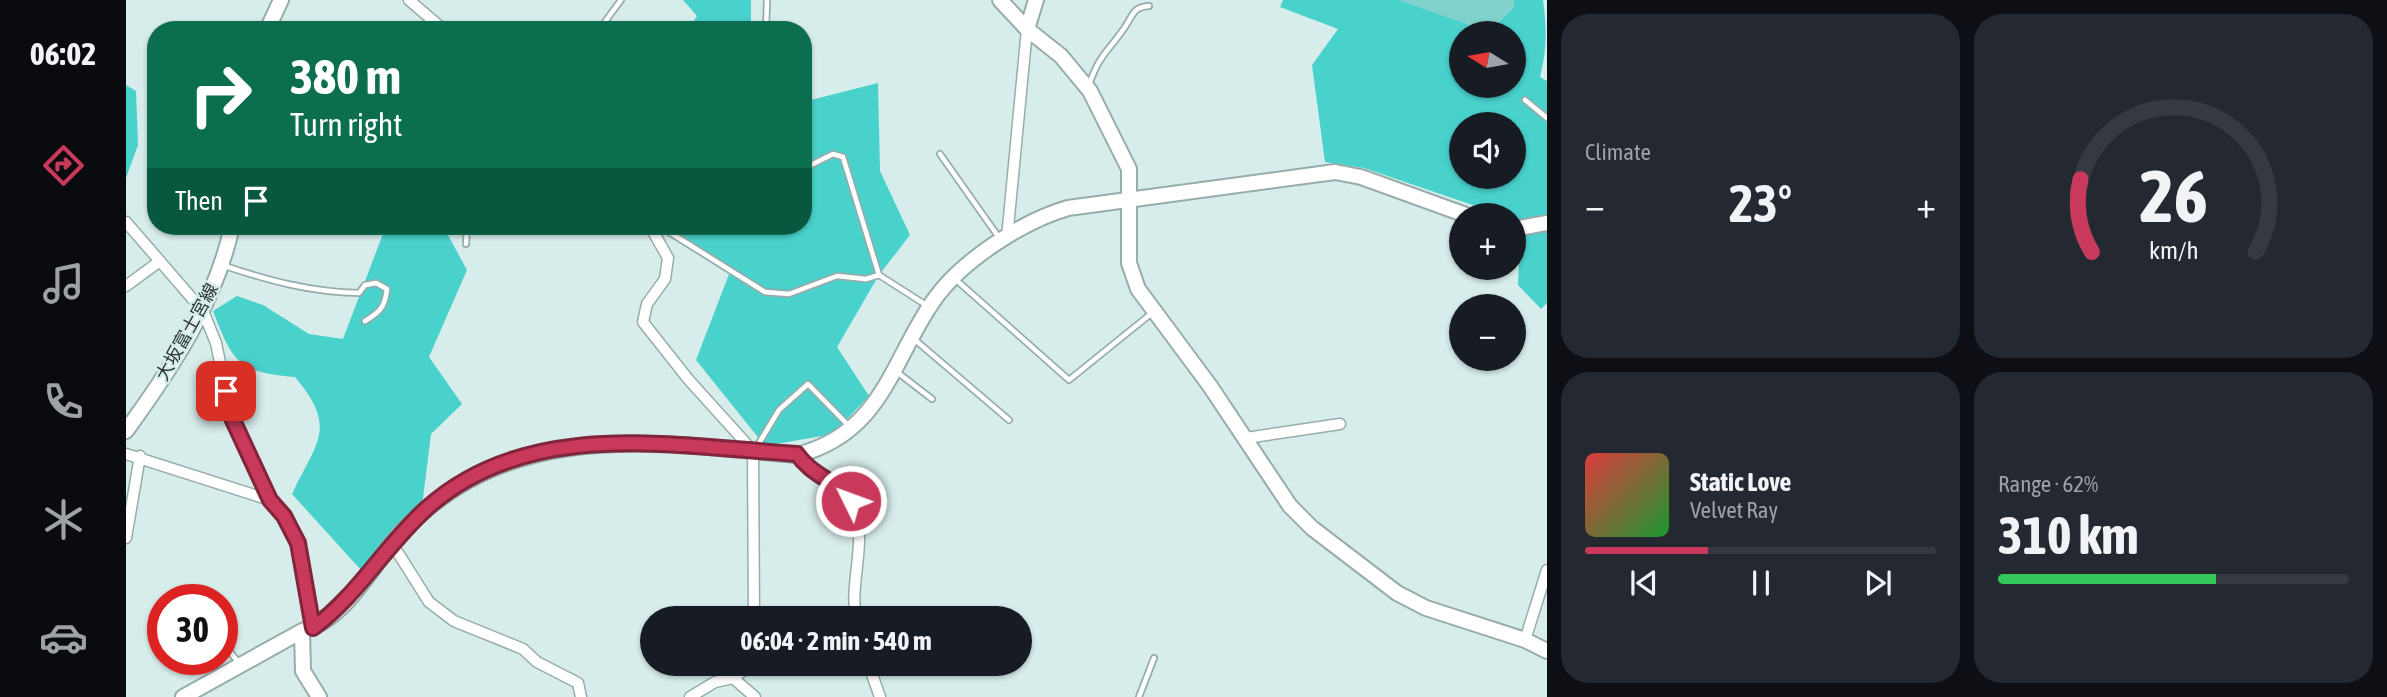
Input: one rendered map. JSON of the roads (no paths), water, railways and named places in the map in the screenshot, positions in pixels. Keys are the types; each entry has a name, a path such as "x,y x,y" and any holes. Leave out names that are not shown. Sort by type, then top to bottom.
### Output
{"street":[{"path":"271,21 281,0"},
{"path":"409,0 434,21"},
{"path":"1000,0 1027,29 1061,56 1088,89 1123,152 1129,169 1129,263 1138,289 1246,438 1290,506 1312,528 1397,593 1426,608 1525,640 1547,651"},
{"path":"1004,240 1027,29 1036,0"},
{"path":"183,697 308,629 340,608 400,534 428,507 458,485 492,468 538,452 608,443 664,444 797,454 815,450 850,427 870,409 896,371 930,307 954,278 1032,220 1068,208 1130,202 1335,172 1361,177 1449,209"},
{"path":"126,222 203,311 216,343 231,416 270,500 284,516 298,543 308,629 303,671 319,697"},
{"path":"1526,227 1547,223"},
{"name":"大坂富士宮線","path":"126,432 203,311 224,266 230,235"},
{"path":"660,235 668,258 666,279 648,304 643,321 688,379 754,451 754,606"},
{"path":"126,286 160,261"},
{"path":"1246,438 1340,424"},
{"path":"126,454 140,456 270,500"},
{"path":"797,454 807,469 844,491 859,520 855,606"},
{"path":"126,538 140,456"},
{"path":"393,545 429,602 470,629 523,649 537,662 578,684 581,697"},
{"path":"1525,640 1547,570"},
{"path":"690,697 715,682 736,676"},
{"path":"873,676 880,697"},
{"path":"733,678 755,697"}],"lane":[{"path":"606,21 621,0"},
{"path":"766,21 767,0"},
{"path":"1088,89 1096,63 1108,45 1125,27 1139,6 1149,6"},
{"path":"1525,100 1547,118"},
{"path":"812,164 833,154 843,157 879,275 930,307"},
{"path":"940,154 1004,240"},
{"path":"466,235 466,244"},
{"path":"669,235 765,292 789,294 837,276 866,279 879,275"},
{"path":"224,266 278,283 324,292 359,293 365,285 376,283 387,289 386,300 382,312 365,321"},
{"path":"954,278 1069,380 1154,311"},
{"path":"913,339 1009,420"},
{"path":"896,371 932,399"},
{"path":"754,451 779,410 808,384 850,427"},
{"path":"1139,697 1154,658"}]}
